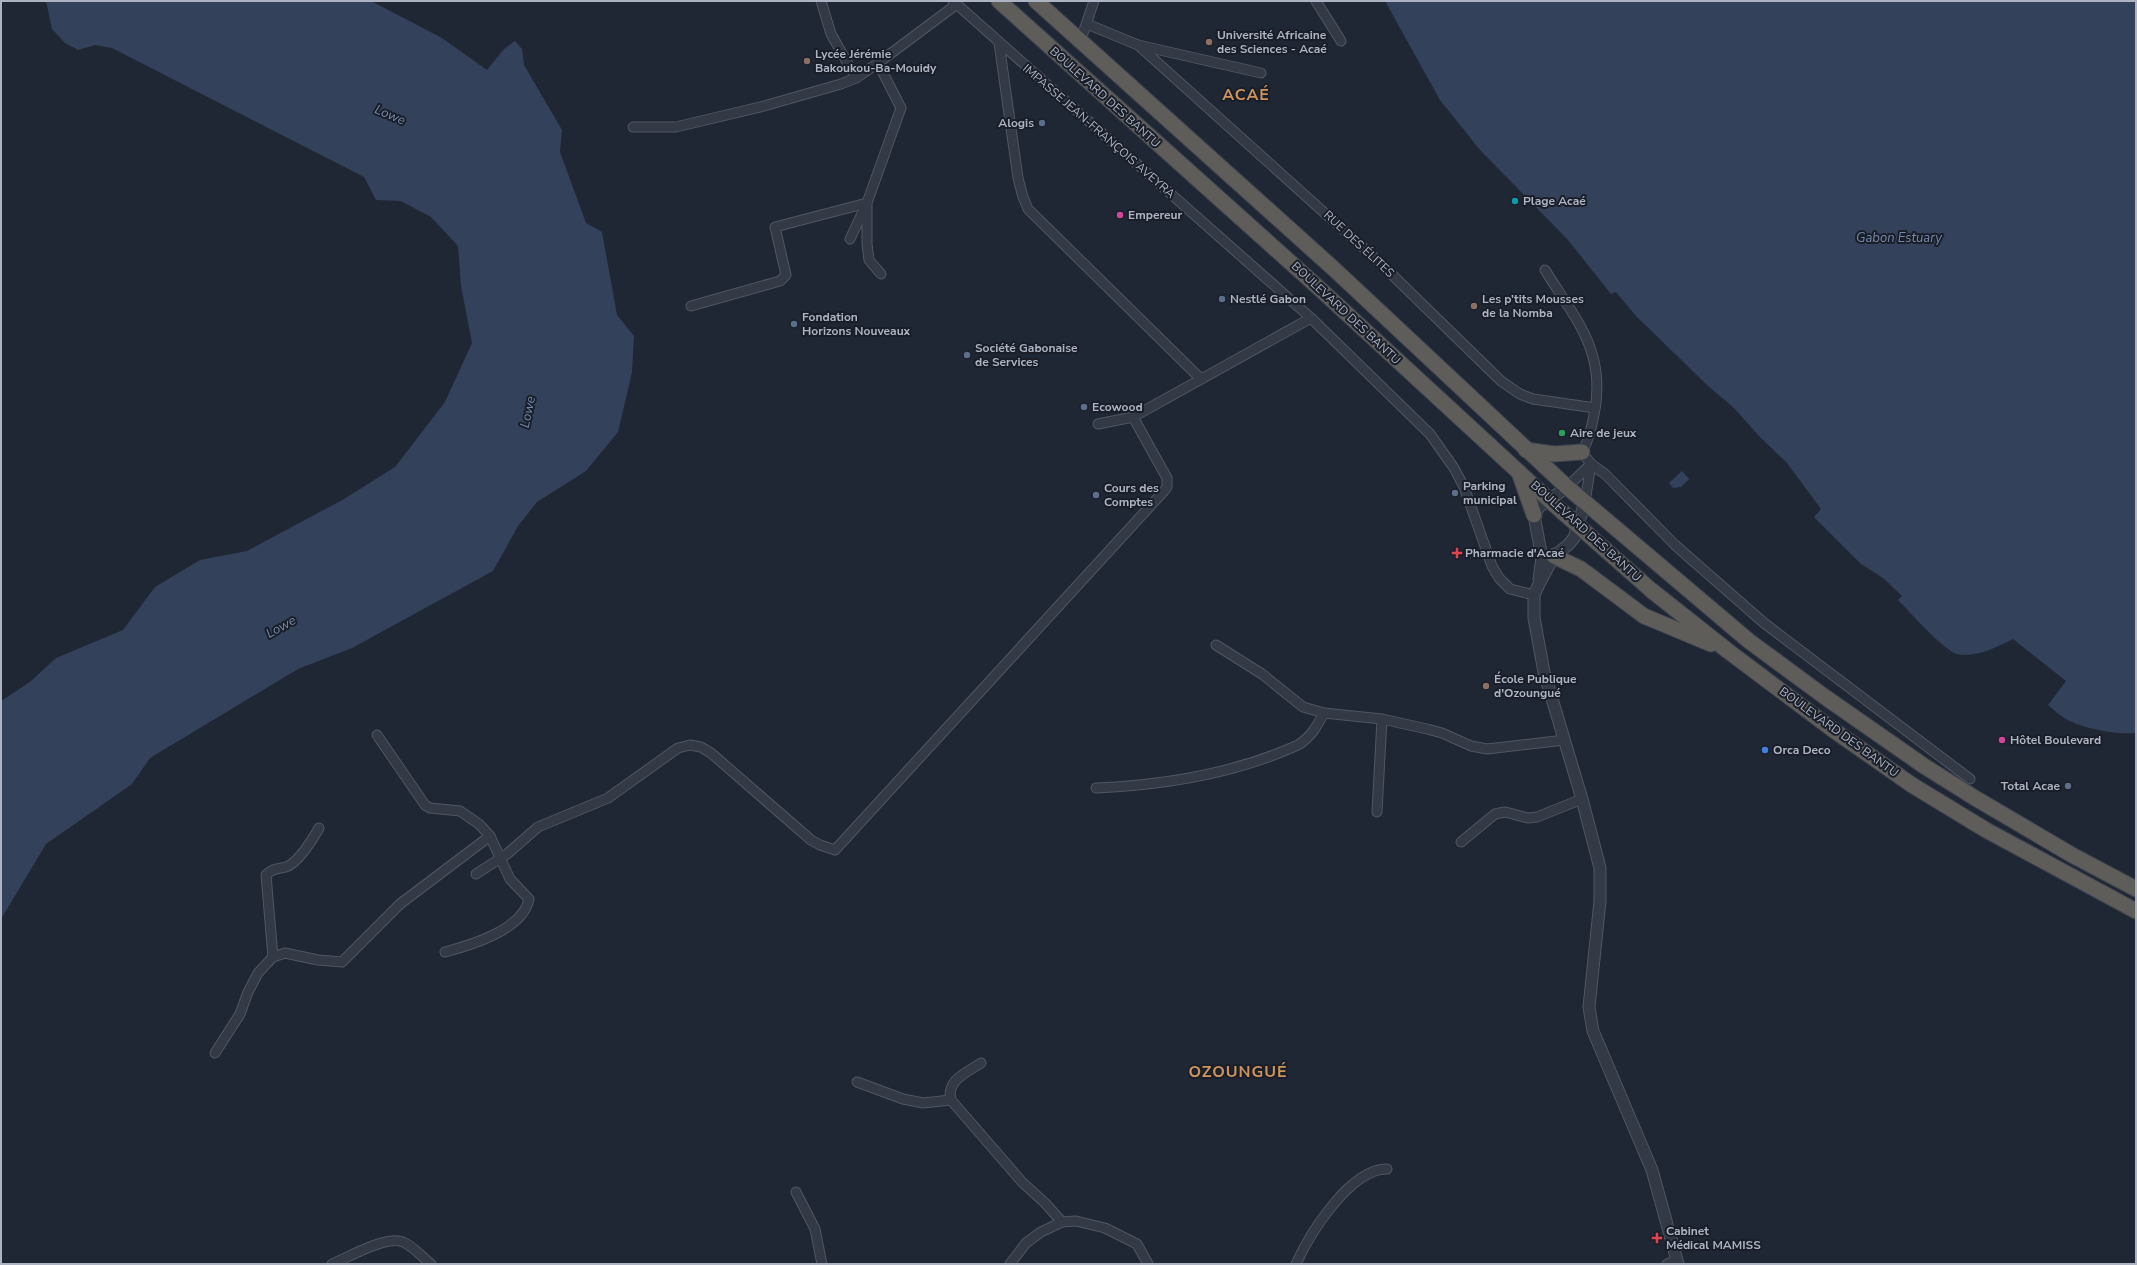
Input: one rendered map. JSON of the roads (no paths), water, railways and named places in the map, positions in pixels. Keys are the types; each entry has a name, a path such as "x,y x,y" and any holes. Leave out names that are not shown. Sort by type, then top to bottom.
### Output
{"highway":[{"name":"BOULEVARD DES BANTU","path":"999,1 1517,468 1549,500 1650,590 1832,729 1912,785 1986,830 2136,911"},
{"name":"BOULEVARD DES BANTU","path":"1036,1 1334,269 1567,487 1750,641 1877,734 1975,798 2072,855 2136,889"},
{"path":"1526,450 1554,454 1582,452"},
{"path":"1517,468 1534,515"},
{"path":"1554,556 1580,570 1644,616 1728,651"}],"street":[{"path":"821,1 831,34 856,78"},
{"path":"1080,42 1094,1"},
{"path":"1316,1 1341,41"},
{"path":"633,127 676,127 764,106 841,84 856,78 878,63 955,3"},
{"name":"IMPASSE JEAN-FRANÇOIS AVEYRA","path":"955,3 1311,318 1430,434 1454,468 1464,487 1492,566 1499,578 1510,589 1534,595"},
{"path":"1087,24 1138,46 1261,73"},
{"path":"999,43 1018,178 1028,209 1201,379"},
{"name":"RUE DES ÉLITES","path":"1138,46 1378,261 1501,380 1520,394 1533,399 1595,408"},
{"path":"850,239 867,203 901,108 878,63"},
{"path":"867,203 867,244 869,260 881,274"},
{"path":"691,306 780,281 786,275 775,227 867,203"},
{"path":"1545,270 1592,349 1597,387 1595,408 1589,440 1582,452 1591,464 1605,474 1675,544 1764,622 1970,779"},
{"path":"1098,424 1133,417 1311,318"},
{"path":"476,874 500,859 538,827 608,798 635,780 668,754 678,748 690,745 701,747 711,753 811,840 835,850 1167,487 1167,478 1133,417"},
{"path":"1539,584 1542,558 1534,515 1539,507 1567,487 1591,464"},
{"path":"1591,464 1585,502 1578,525 1568,545 1554,556 1539,584 1534,595 1534,618 1539,653 1582,799 1600,868 1601,883 1589,1007 1593,1031 1652,1170 1674,1263"},
{"path":"1216,645 1262,674 1303,707 1324,713 1382,719 1442,733 1471,746 1487,749 1506,749 1565,740"},
{"path":"1096,788 1146,786 1230,770 1298,745 1307,739 1314,731 1324,713"},
{"path":"1378,812 1382,719"},
{"path":"378,735 425,805 430,808 460,811 479,824 490,836 510,880 529,899 529,902 513,924 509,927 473,945 445,952"},
{"path":"1461,842 1495,814 1505,812 1528,818 1537,818 1582,799"},
{"path":"273,957 266,874 276,868 290,864 313,839 319,828"},
{"path":"215,1053 240,1014 248,992 258,973 273,957 285,953 318,960 342,962 400,904 490,836"},
{"path":"981,1063 952,1083 949,1091 951,1100 1022,1182 1045,1203 1062,1222"},
{"path":"857,1082 903,1099 923,1103 951,1100"},
{"path":"1296,1264 1322,1219 1340,1197 1368,1173 1387,1169"},
{"path":"796,1192 815,1229 822,1264"},
{"path":"1010,1264 1026,1243 1041,1232 1062,1222 1076,1220 1091,1223 1122,1235 1137,1244 1148,1264"},
{"path":"332,1264 386,1241 396,1240 404,1242 430,1264"}],"water":[{"name":"Lowe","path":"46,1 371,1 442,38 487,70 504,49 515,41 522,49 524,65 562,130 560,152 586,223 602,232 617,315 634,336 632,372 618,432 586,471 537,502 518,526 493,571 352,648 298,669 150,758 132,784 46,844 1,919 1,701 30,682 56,658 123,630 155,587 200,560 247,551 344,499 395,467 445,402 472,343 461,286 458,246 431,217 401,201 376,200 364,177 112,48 95,45 78,50 65,43 52,29"},
{"name":"Gabon Estuary","path":"1385,1 2136,1 2136,733 2119,733 2098,730 2070,721 2059,714 2048,705 2066,681 2013,639 1986,651 1964,655 1951,651 1927,630 1898,600 1902,596 1883,578 1861,564 1814,517 1821,509 1787,463 1760,437 1734,408 1707,385 1636,316 1616,292 1611,294 1568,240 1480,150 1440,100"},
{"path":"1682,471 1689,479 1681,487 1673,488 1669,483"}],"place":[{"name":"Université Africaine des Sciences - Acaé","path":"1209,42"},
{"name":"Lycée Jérémie Bakoukou-Ba-Mouidy","path":"807,61"},
{"name":"Alogis","path":"1042,123"},
{"name":"Plage Acaé","path":"1515,201"},
{"name":"Empereur","path":"1120,215"},
{"name":"Nestlé Gabon","path":"1222,299"},
{"name":"Les p’tits Mousses de la Nomba","path":"1474,306"},
{"name":"Fondation Horizons Nouveaux","path":"794,324"},
{"name":"Société Gabonaise de Services","path":"967,355"},
{"name":"Ecowood","path":"1084,407"},
{"name":"Aire de jeux","path":"1562,433"},
{"name":"Parking municipal","path":"1455,493"},
{"name":"Cours des Comptes","path":"1096,495"},
{"name":"Pharmacie d'Acaé","path":"1457,553"},
{"name":"École Publique d'Ozoungué","path":"1486,686"},
{"name":"Hôtel Boulevard","path":"2002,740"},
{"name":"Orca Deco","path":"1765,750"},
{"name":"Total Acae","path":"2068,786"},
{"name":"Cabinet Médical MAMISS","path":"1657,1238"}],"district":[{"name":"ACAÉ","path":"1246,95"},
{"name":"OZOUNGUÉ","path":"1238,1072"}]}
